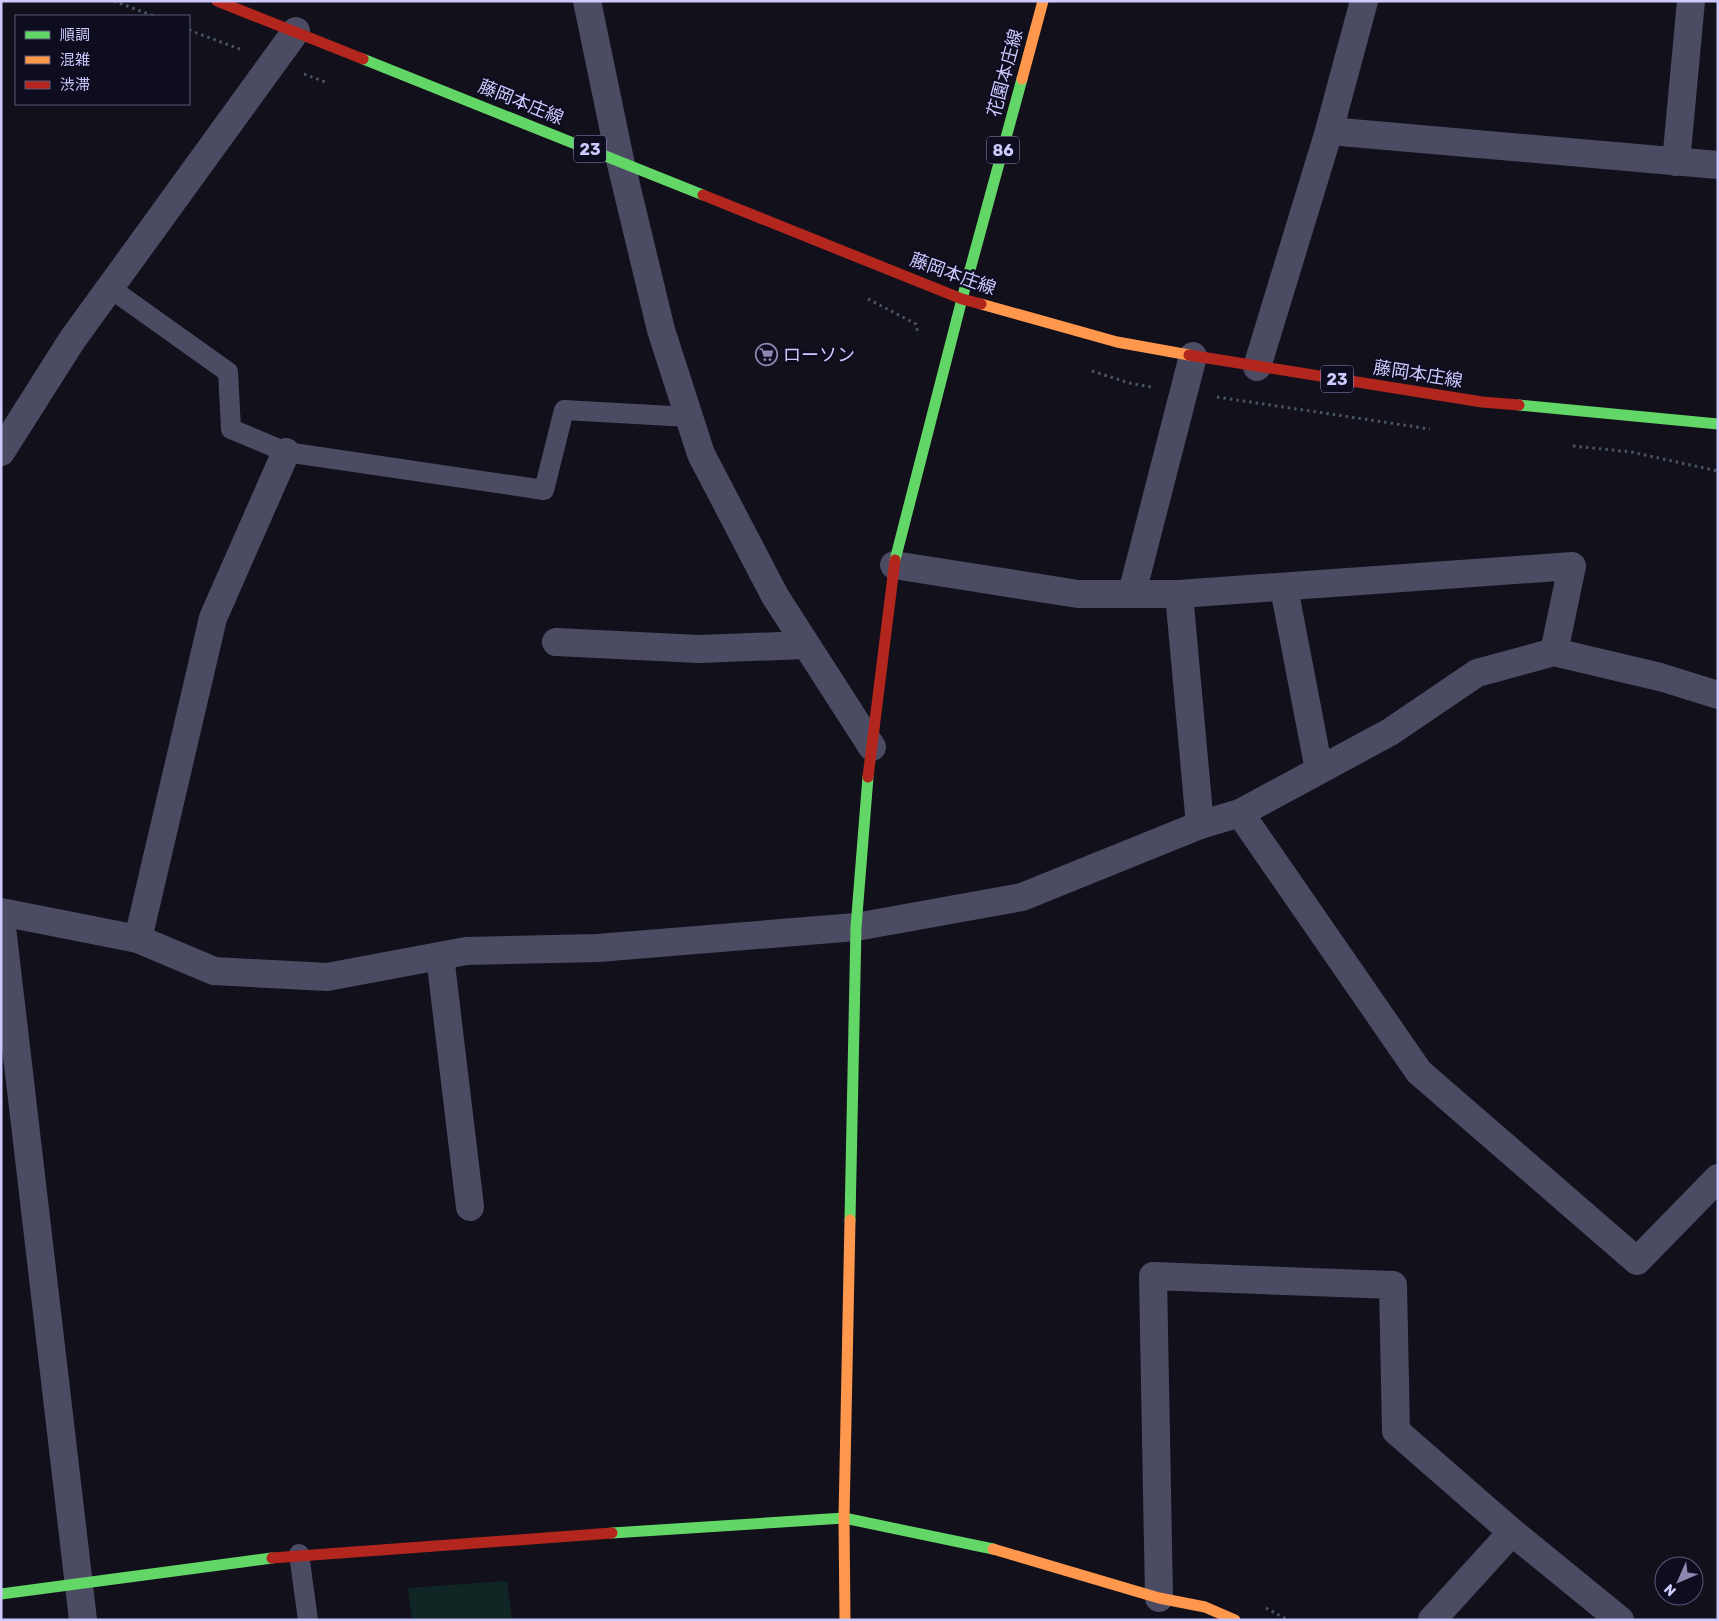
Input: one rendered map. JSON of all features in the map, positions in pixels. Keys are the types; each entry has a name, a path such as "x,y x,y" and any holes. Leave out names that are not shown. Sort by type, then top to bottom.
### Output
{"street":[{"name":"藤岡本庄線","path":"217,1 620,160 962,299 1117,342 1257,367 1482,402 1718,424"},
{"path":"587,1 620,160 661,330 701,454 775,596 872,747"},
{"name":"花園本庄線","path":"845,1620 844,1518 856,927 872,747 894,565 962,299 1043,1"},
{"path":"1257,367 1329,131 1364,1"},
{"path":"1676,162 1691,1"},
{"path":"1,452 72,340 296,31"},
{"path":"1329,131 1718,165"},
{"path":"1132,594 1193,356"},
{"path":"138,939 213,618 286,452"},
{"path":"894,565 1078,594 1179,594 1572,566 1554,652"},
{"path":"1284,588 1319,770"},
{"path":"1179,594 1200,825"},
{"path":"556,642 699,648 806,645"},
{"path":"1,912 138,939 214,971 327,977 466,951 598,948 856,927 1022,897 1200,825 1240,813 1390,732 1477,673 1554,652 1660,677 1718,695"},
{"path":"1240,813 1419,1072 1637,1261 1718,1178"},
{"path":"1,919 83,1620"},
{"path":"440,956 470,1207"},
{"path":"1159,1598 1154,1276 1393,1285 1396,1431 1512,1532 1620,1620"},
{"path":"1,1594 299,1554 844,1518 1010,1553 1159,1598 1205,1607 1235,1620"},
{"path":"1432,1620 1512,1532"}],"lane":[{"path":"110,288 228,372 231,429 286,452 544,490 564,410 689,417"},
{"path":"299,1554 308,1620"}],"path":[{"path":"114,1 151,15"}],"green space":[{"path":"507,1581 512,1620 412,1620 408,1588"}],"traffic: fast":[{"path":"363,59 703,195"},
{"path":"962,299 1022,79"},
{"path":"895,560 962,299"},
{"path":"1519,405 1718,424"},
{"path":"850,1220 856,927 868,777"},
{"path":"612,1533 844,1518 993,1549"},
{"path":"1,1594 272,1558"}],"traffic: slow":[{"path":"1022,79 1043,1"},
{"path":"981,304 1117,342 1189,355"},
{"path":"845,1620 844,1518 850,1220"},
{"path":"993,1549 1159,1598 1205,1607 1235,1620"}],"traffic: jam":[{"path":"217,1 363,59"},
{"path":"703,195 962,299 981,304"},
{"path":"1189,355 1482,402 1519,405"},
{"path":"868,777 895,560"},
{"path":"272,1558 612,1533"}],"place":[{"name":"ローソン","path":"767,355"}]}
